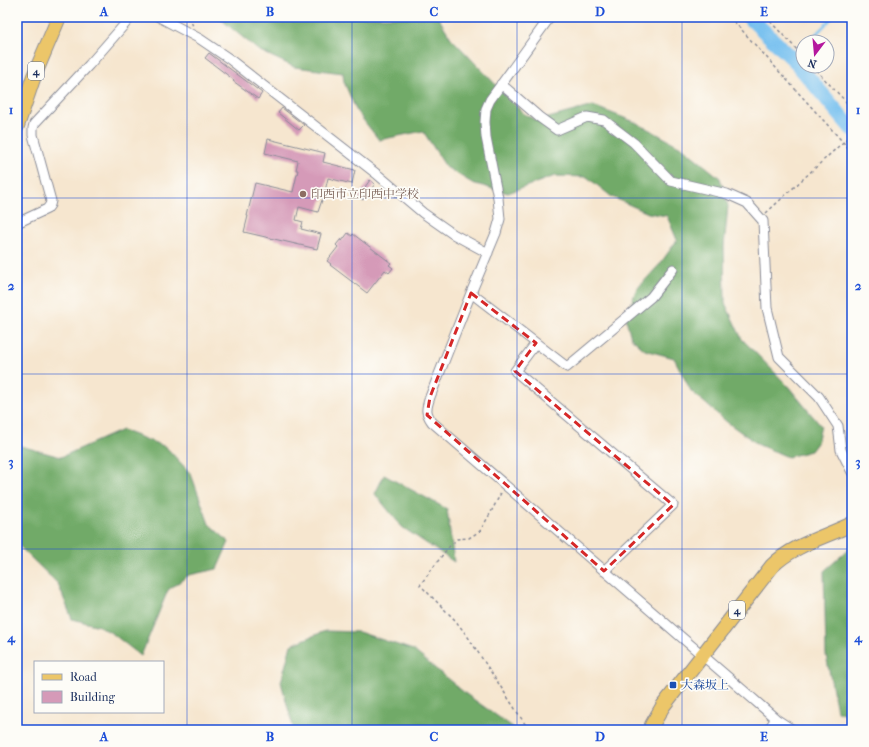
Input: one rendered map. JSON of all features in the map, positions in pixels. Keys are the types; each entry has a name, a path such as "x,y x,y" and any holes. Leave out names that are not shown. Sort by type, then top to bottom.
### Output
{"main road":[{"name":"4","path":"17,126 34,76 59,17"},
{"name":"4","path":"651,730 652,725 663,706 772,566 777,561 799,547 852,524"}],"street":[{"path":"17,223 47,209 51,201 33,135 32,128 34,124 131,17"},
{"path":"159,17 200,39 228,58 428,216 453,234 488,253"},
{"path":"550,17 501,84 490,100 486,109 486,137 498,198 500,219 496,233 430,397 426,409 427,415 432,422 702,655 776,718 793,730"},
{"path":"501,84 556,130 587,117 604,120 634,143 671,181 727,194 747,203 761,218 763,221 767,308 779,357 819,397 838,426 841,450 852,472"},
{"path":"471,293 567,367 651,297 673,269"},
{"path":"536,343 515,371 673,505 604,570"},
{"path":"768,730 776,718"}],"path":[{"path":"730,17 852,152"},
{"path":"766,17 795,48"},
{"path":"820,74 852,108"},
{"path":"761,218 852,134"},
{"path":"504,484 480,531 469,538 457,539 447,549 420,585 455,620 468,637 529,730"}],"highlighted area":[{"path":"471,293 536,343 515,371 673,505 604,571 427,415 430,397"}],"green space":[{"path":"218,17 438,17 451,38 523,113 537,121 593,106 635,122 683,148 720,178 728,206 724,246 725,303 742,339 788,386 821,426 817,443 811,451 788,457 759,445 728,423 691,391 674,358 645,350 631,338 626,319 636,290 660,264 677,240 667,216 648,213 612,197 587,177 555,176 508,193 472,183 446,167 423,131 379,140 357,112 344,82 343,73 294,67 258,50"},
{"path":"17,379 22,383 19,409 17,413"},
{"path":"122,430 166,447 191,474 209,524 229,542 217,569 189,575 168,590 141,656 113,634 99,626 72,619 58,584 17,544 17,445 61,457"},
{"path":"384,475 447,509 454,562 402,527 375,494"},
{"path":"849,549 852,549 852,716 837,711 826,655 824,571"},
{"path":"325,631 359,632 413,650 466,694 517,730 294,730 281,682 291,645"}],"building":[{"path":"209,53 262,93 258,99 205,58"},
{"path":"282,108 304,125 299,130 278,113"},
{"path":"268,139 325,153 323,162 355,170 352,184 328,178 323,200 318,212 299,207 296,220 303,222 301,229 321,234 317,249 244,232 255,183 293,192 298,170 296,170 298,161 265,153"},
{"path":"370,180 375,184 363,200 358,197"},
{"path":"348,233 352,236 353,234 391,263 389,265 393,268 389,273 385,270 367,293 330,265 331,264 327,261 338,247 336,245 341,239 342,241"}],"waterway":[{"path":"749,17 792,58 852,129"},
{"path":"816,34 833,17"},
{"path":"792,58 795,55"}],"place":[{"name":"印西市立印西中学校","path":"303,194"},
{"name":"大森坂上","path":"673,685"}]}
